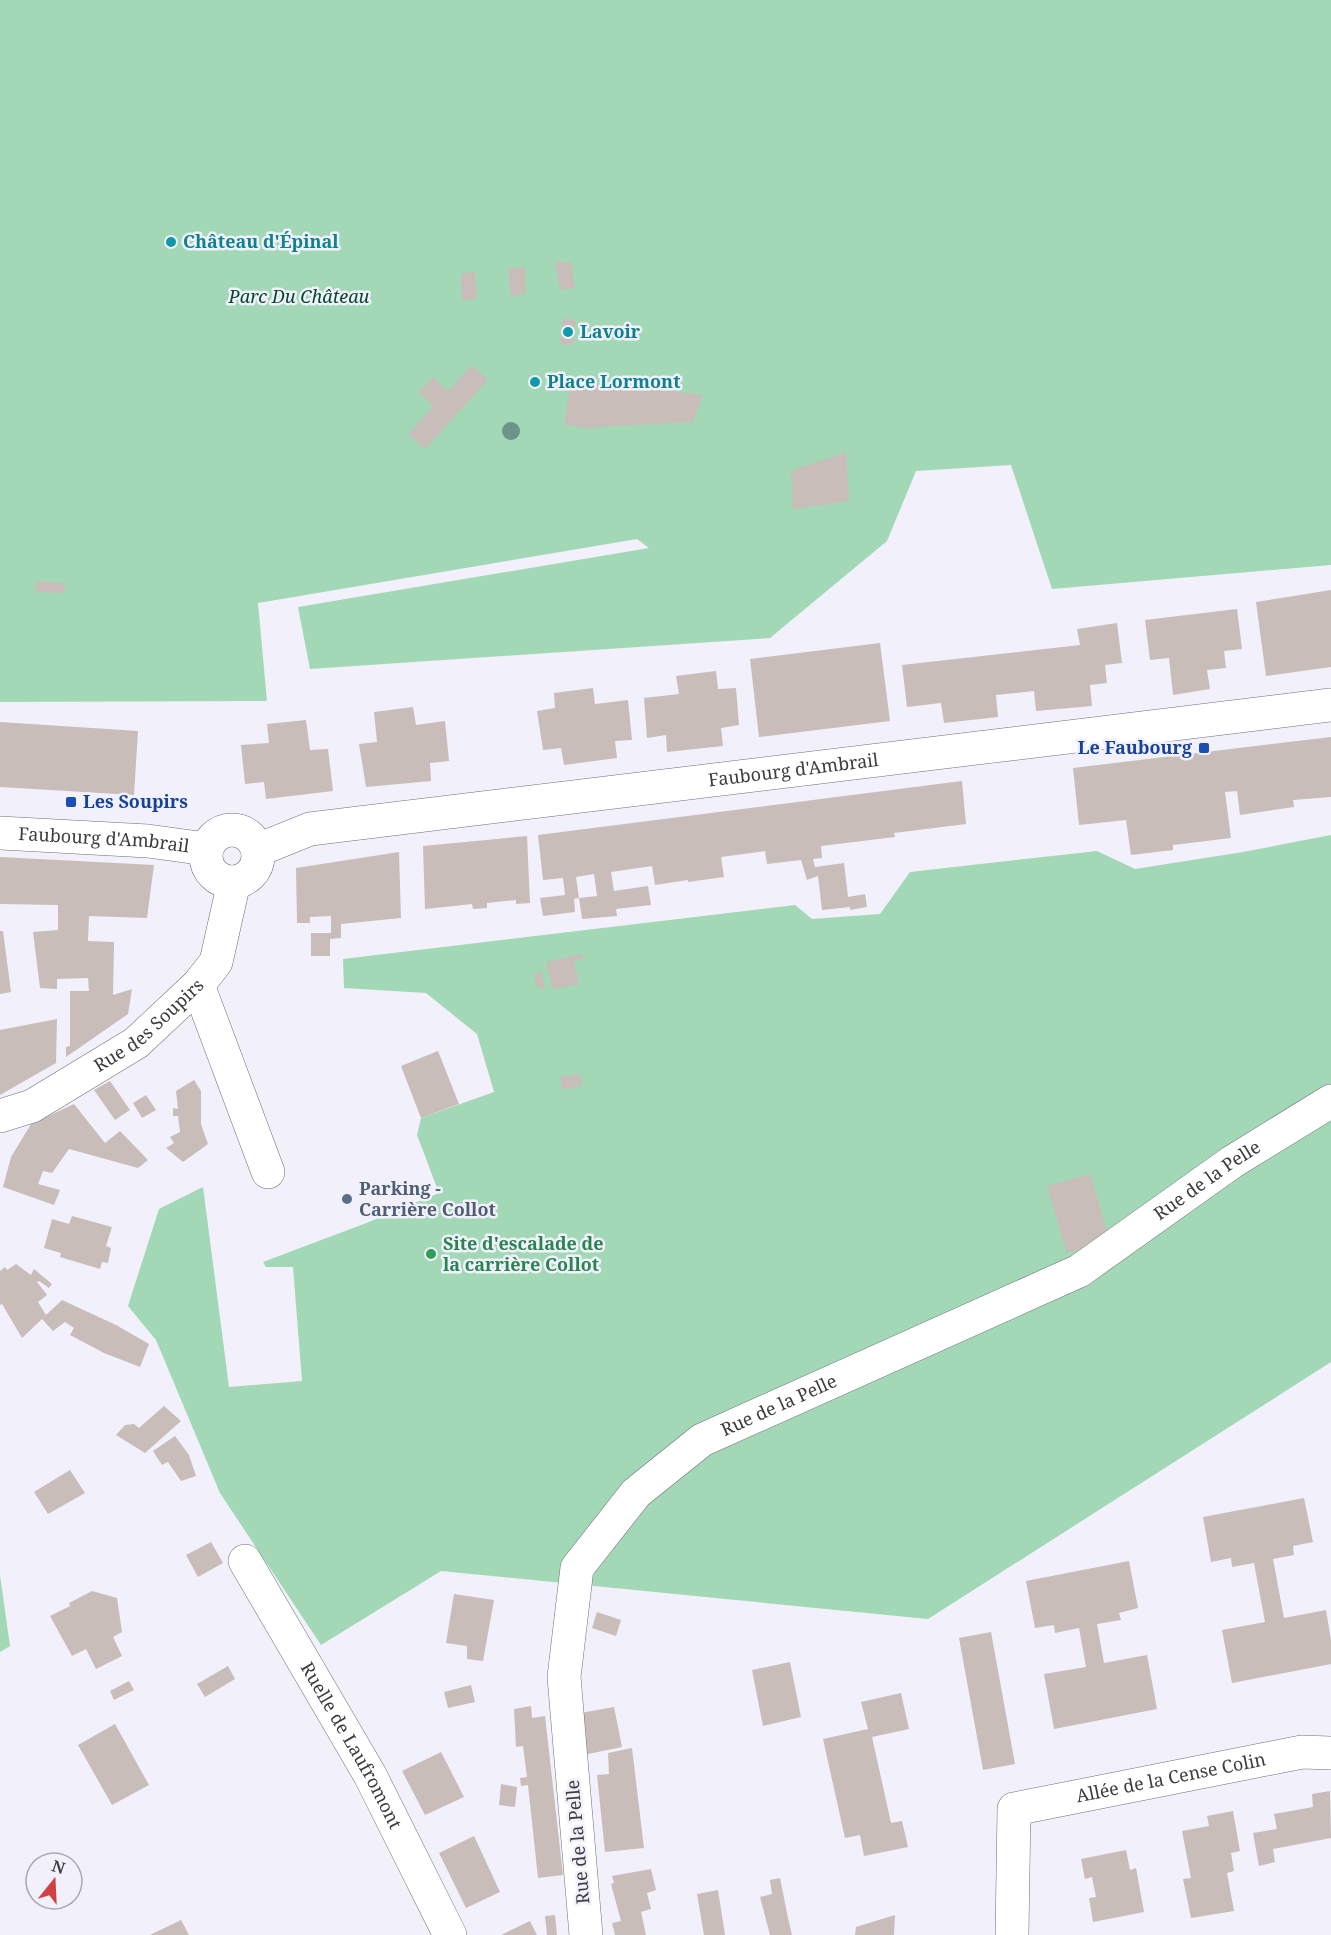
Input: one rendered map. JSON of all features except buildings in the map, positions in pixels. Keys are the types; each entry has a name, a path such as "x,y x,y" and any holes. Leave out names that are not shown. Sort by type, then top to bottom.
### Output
{"street":[{"name":"Faubourg d'Ambrail","path":"258,850 310,829 1331,705"},
{"path":"232,829 246,834 258,850 259,859 256,868 250,875 234,882 221,880 213,875 205,859 206,849 215,835 232,829"},
{"name":"Faubourg d'Ambrail","path":"0,833 148,841 206,849"},
{"name":"Rue des Soupirs","path":"0,1116 32,1106 136,1043 198,985 216,962 234,882"},
{"path":"198,985 268,1172"},
{"name":"Rue de la Pelle","path":"586,1935 564,1677 577,1568 636,1493 702,1440 1079,1271 1232,1162 1331,1101"},
{"name":"Ruelle de Laufromont","path":"246,1561 370,1775 450,1935"},
{"name":"Allée de la Cense Colin","path":"1012,1935 1014,1809 1302,1752 1331,1754"}],"green space":[{"name":"Parc Du Château","path":"0,0 1331,0 1331,565 1052,589 1011,465 916,471 887,541 770,638 310,669 298,607 649,548 637,539 258,603 267,701 0,702"},
{"path":"1331,835 1331,1362 928,1619 441,1571 321,1645 220,1493 156,1340 128,1306 159,1209 203,1187 229,1387 302,1381 293,1267 266,1267 263,1262 439,1193 417,1135 421,1118 494,1092 477,1034 426,993 344,988 343,959 795,905 812,919 880,914 910,872 1097,851 1135,869"},
{"path":"0,1575 10,1646 0,1652"}],"place":[{"name":"Château d'Épinal","path":"171,242"},
{"name":"Lavoir","path":"568,332"},
{"name":"Place Lormont","path":"535,382"},
{"name":"Le Faubourg","path":"1204,748"},
{"name":"Les Soupirs","path":"71,802"},
{"name":"Parking - Carrière Collot","path":"347,1199"},
{"name":"Site d'escalade de la carrière Collot","path":"431,1254"}]}
